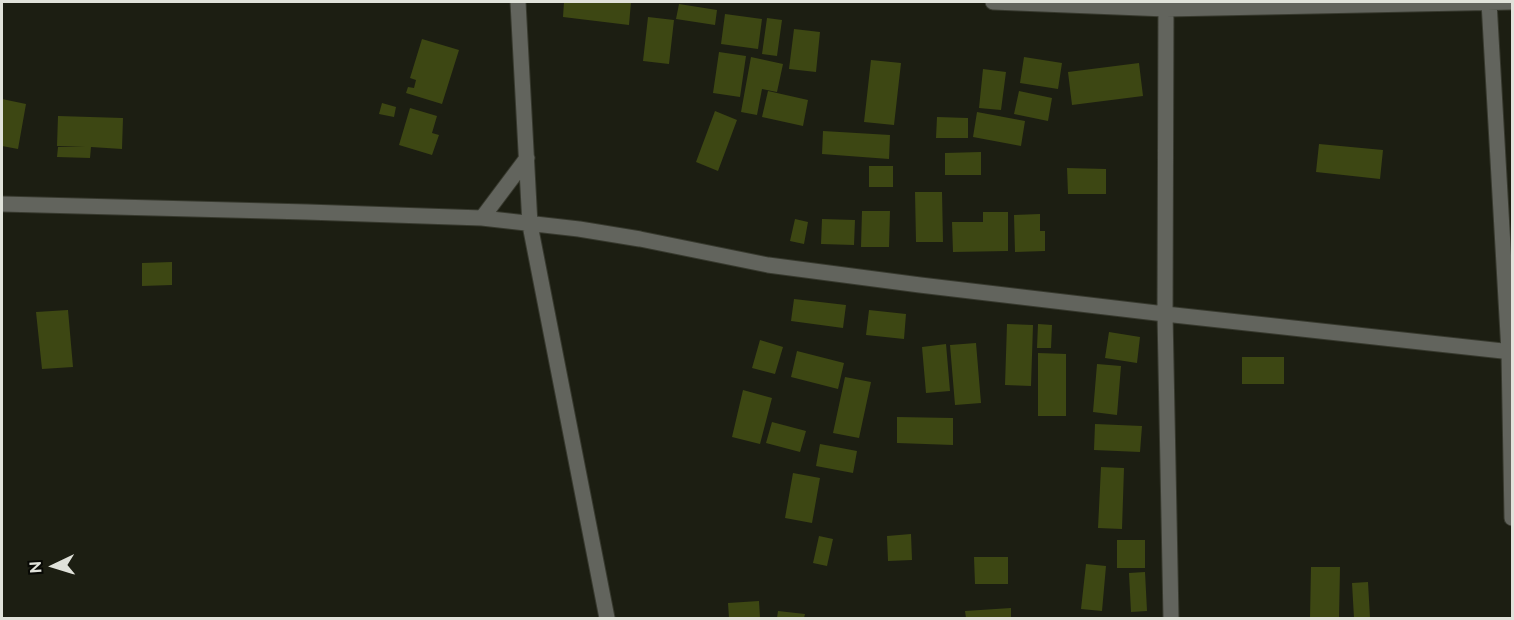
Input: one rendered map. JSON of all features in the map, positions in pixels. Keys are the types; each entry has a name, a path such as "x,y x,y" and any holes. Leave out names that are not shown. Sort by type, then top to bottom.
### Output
{"street":[{"path":"518,2 530,225 606,618"},
{"path":"993,2 1166,5 1512,2"},
{"path":"1489,2 1511,352 1512,518"},
{"path":"1166,5 1165,314 1171,618"},
{"path":"482,218 527,158"},
{"path":"2,204 482,218 640,238 768,265 1165,314 1511,352"}],"building":[{"path":"564,2 631,2 629,25 563,17"},
{"path":"679,4 717,10 715,25 676,19"},
{"path":"725,14 762,19 758,49 721,44"},
{"path":"648,17 674,20 669,64 643,61"},
{"path":"767,18 782,20 777,56 762,54"},
{"path":"794,29 820,32 816,72 789,69"},
{"path":"422,39 459,50 442,104 406,93 408,87 414,88 416,80 410,78"},
{"path":"719,52 746,56 740,97 713,93"},
{"path":"751,57 783,64 777,92 762,89 757,115 741,112"},
{"path":"1024,57 1062,63 1058,89 1020,83"},
{"path":"871,60 901,63 894,125 864,122"},
{"path":"1139,63 1143,96 1072,105 1068,72"},
{"path":"983,69 1006,72 1001,110 979,108"},
{"path":"768,91 808,100 803,126 762,117"},
{"path":"1019,91 1052,98 1048,121 1014,114"},
{"path":"2,99 26,104 18,149 2,146"},
{"path":"382,103 396,107 394,117 379,114"},
{"path":"410,108 437,116 432,133 439,135 432,155 399,145"},
{"path":"715,111 737,120 718,171 696,162"},
{"path":"977,112 1025,121 1021,146 973,137"},
{"path":"58,116 123,118 122,149 91,147 90,158 57,157 58,147 85,147 57,146"},
{"path":"937,117 968,118 968,138 936,138"},
{"path":"823,131 890,135 889,159 822,154"},
{"path":"1319,144 1383,150 1380,179 1316,172"},
{"path":"981,152 981,175 945,175 945,153"},
{"path":"869,166 893,166 893,187 869,187"},
{"path":"1067,168 1106,169 1106,194 1068,194"},
{"path":"915,192 942,192 943,242 916,242"},
{"path":"862,211 890,211 889,247 861,247"},
{"path":"983,212 1008,212 1008,251 953,252 952,222 983,222"},
{"path":"1040,214 1040,231 1045,231 1045,251 1015,252 1014,215"},
{"path":"795,219 808,222 804,244 790,241"},
{"path":"822,219 855,220 854,245 821,244"},
{"path":"172,262 172,285 142,286 142,263"},
{"path":"794,299 846,305 843,328 791,321"},
{"path":"68,310 73,367 42,369 36,312"},
{"path":"869,310 906,314 904,339 866,335"},
{"path":"1007,324 1033,325 1031,386 1005,385"},
{"path":"1038,324 1052,325 1051,348 1037,348"},
{"path":"1109,332 1140,337 1137,363 1105,358"},
{"path":"760,340 783,347 775,374 752,368"},
{"path":"976,343 981,403 955,405 950,345"},
{"path":"946,344 950,391 926,393 922,347"},
{"path":"797,351 844,363 838,389 791,377"},
{"path":"1038,353 1066,354 1066,416 1038,416"},
{"path":"1242,357 1284,357 1284,384 1242,384"},
{"path":"1097,364 1121,366 1117,415 1093,412"},
{"path":"845,377 871,382 859,438 833,433"},
{"path":"743,390 772,398 760,444 732,437"},
{"path":"897,417 953,418 953,445 897,443"},
{"path":"772,422 806,431 800,452 766,443"},
{"path":"1095,424 1142,426 1140,452 1094,450"},
{"path":"820,444 857,451 853,473 816,466"},
{"path":"1101,467 1124,468 1122,529 1098,528"},
{"path":"793,473 820,478 812,523 785,518"},
{"path":"911,534 912,560 888,561 887,536"},
{"path":"819,536 833,539 827,566 813,563"},
{"path":"1117,540 1145,540 1145,568 1117,568"},
{"path":"974,557 1008,557 1008,584 975,584"},
{"path":"1086,564 1106,566 1102,611 1081,609"},
{"path":"1311,567 1340,567 1339,618 1310,618"},
{"path":"1145,572 1147,611 1131,612 1129,573"},
{"path":"1368,582 1370,618 1354,618 1352,583"},
{"path":"759,601 760,618 729,618 728,603"},
{"path":"1011,608 1011,618 966,618 965,611"},
{"path":"778,611 805,614 804,618 777,618"}]}
